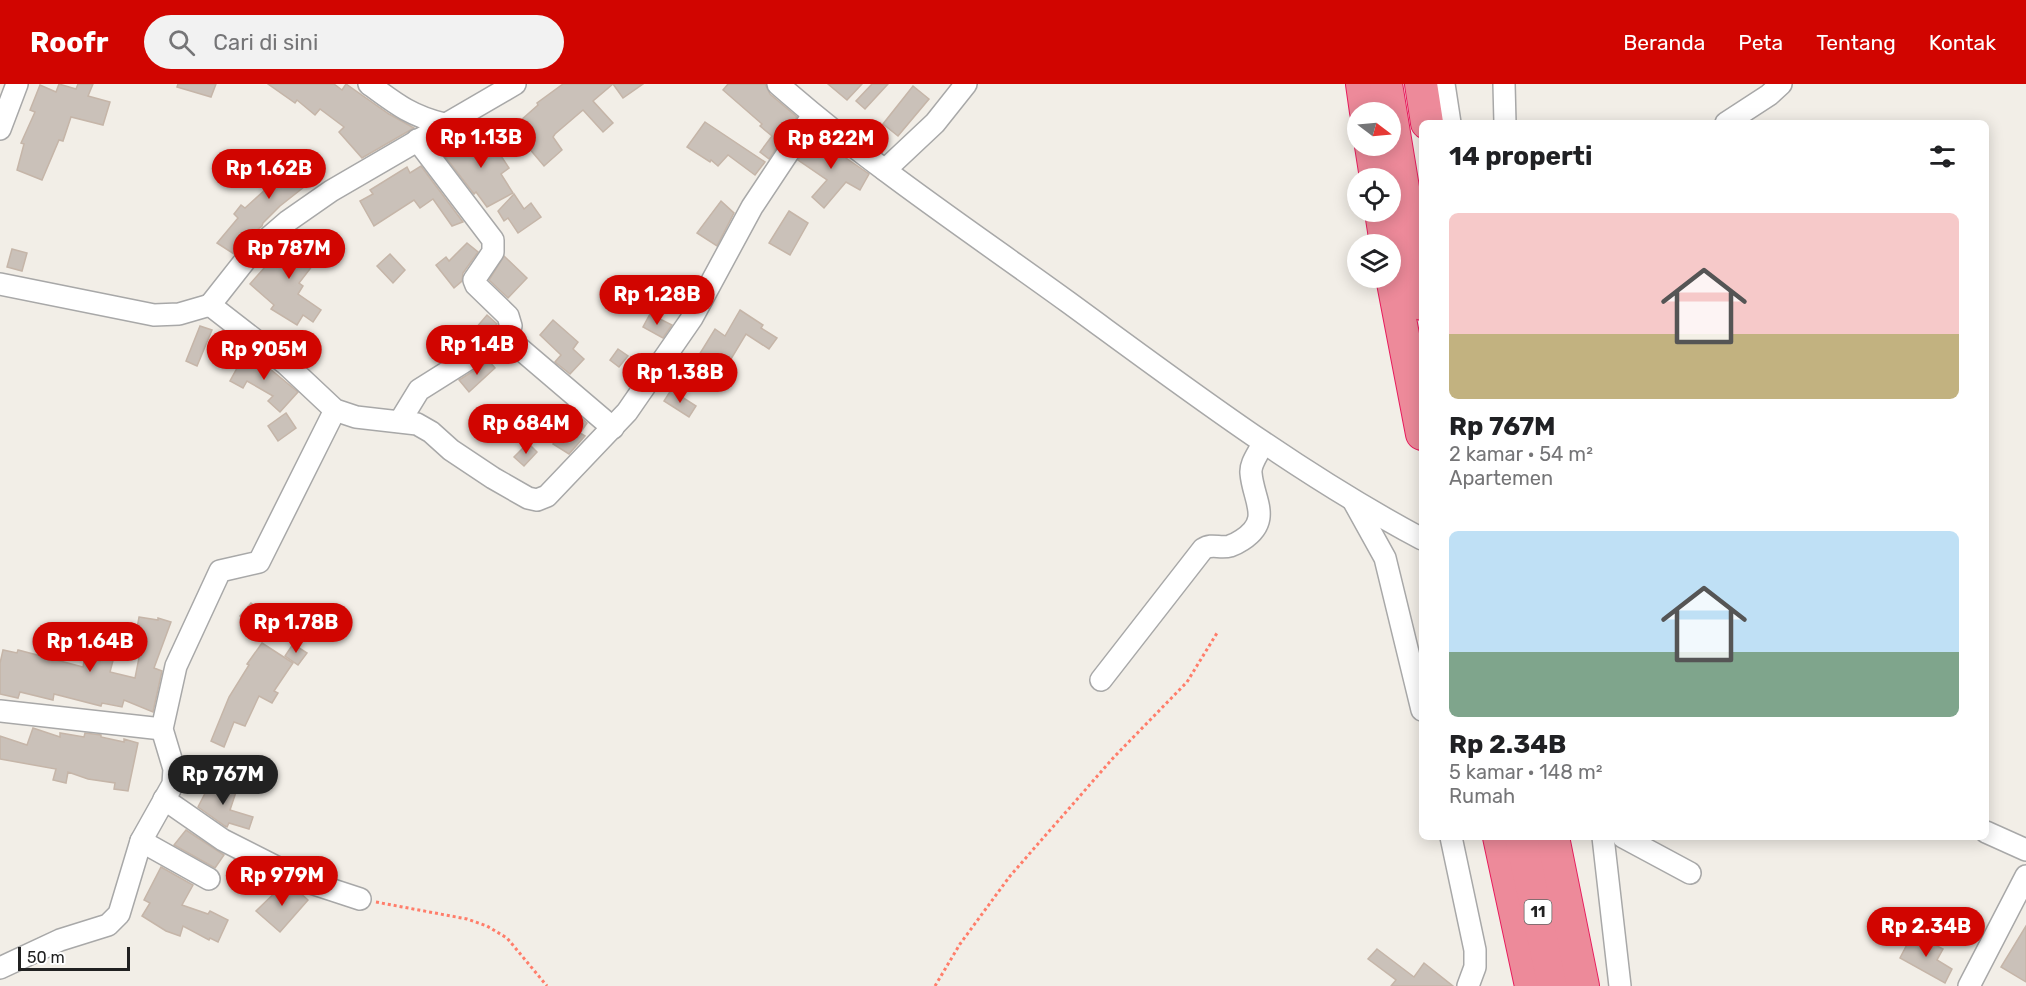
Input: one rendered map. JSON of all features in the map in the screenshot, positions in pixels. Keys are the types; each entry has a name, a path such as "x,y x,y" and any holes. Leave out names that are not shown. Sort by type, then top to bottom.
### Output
{"highway":[{"path":"1362,84 1365,102"},
{"path":"1386,84 1419,286"},
{"path":"1421,84 1427,120"},
{"path":"1394,288 1419,418"},
{"name":"11","path":"1499,840 1531,986"},
{"name":"11","path":"1522,840 1554,986"},
{"path":"1555,840 1583,986"}],"street":[{"path":"0,129 17,84"},
{"path":"369,84 403,110 444,124"},
{"path":"0,284 154,315 179,314 210,304 251,253 288,221 331,191 515,84"},
{"path":"778,84 813,115 885,170 1263,443 1363,507 1419,537"},
{"path":"885,170 935,123 966,84"},
{"path":"1444,84 1450,120"},
{"path":"1504,84 1505,120"},
{"path":"1731,120 1769,95 1781,84"},
{"path":"210,304 286,364 335,410 356,417 417,424 493,478 528,498 537,500 548,496 627,412 692,318 752,207 813,115"},
{"path":"400,421 418,390 505,336 509,332 511,321 476,285 474,280 494,252 493,240 417,140"},
{"path":"505,336 613,428"},
{"path":"0,968 60,940 108,925 119,914 141,841 173,784 174,769 162,729 176,666 220,570 259,562 335,410"},
{"path":"1101,680 1203,549 1209,545 1230,546 1253,531 1259,519 1259,505 1251,474 1252,464 1263,443"},
{"path":"1363,507 1385,558 1419,698"},
{"path":"0,711 162,729"},
{"path":"164,799 224,840 302,880 360,899"},
{"path":"1989,833 2026,850"},
{"path":"1452,840 1475,950 1475,967 1468,986"},
{"path":"1603,840 1620,986"},
{"path":"1629,840 1690,873"},
{"path":"141,841 208,879"},
{"path":"1969,986 2026,876"}],"path":[{"path":"935,986 960,944 1010,876 1114,757 1187,682 1217,633"},
{"path":"360,899 467,919 487,926 507,938 547,986"}],"building":[{"path":"59,84 76,89 78,84 93,84 88,96 110,102 103,125 71,117 63,141 59,140 42,180 17,170 24,144 21,143 35,112 30,110 40,85 56,92"},
{"path":"178,84 216,84 211,97 177,87"},
{"path":"268,84 334,84 342,90 346,84 389,114 414,128 362,158 339,132 344,127 320,109 315,115 297,100 295,103"},
{"path":"563,84 613,84 593,101 613,123 603,132 583,110 555,134 553,137 562,150 544,166 512,128 538,105 537,103"},
{"path":"613,84 643,84 623,98"},
{"path":"728,84 765,84 770,94 797,117 769,159 760,152 772,136 760,126 762,124 723,90"},
{"path":"828,84 862,84 847,100"},
{"path":"872,84 888,84 865,109 856,101"},
{"path":"913,86 929,99 898,136 883,124"},
{"path":"705,122 765,162 755,175 728,155 718,166 687,147"},
{"path":"486,133 509,168 501,174 513,193 487,207 440,150 446,146 452,154"},
{"path":"814,136 869,174 860,190 846,182 824,208 812,197 827,180 798,160"},
{"path":"293,150 318,176 280,206 234,254 217,243 238,218 234,214 241,205 245,208 276,180 268,171 277,163 279,166"},
{"path":"421,166 463,222 452,226 433,199 420,208 414,200 374,226 360,201 373,194 370,190 407,167 410,173"},
{"path":"514,194 524,209 531,203 541,217 518,233 508,218 504,221 498,211"},
{"path":"721,201 734,213 717,246 697,233"},
{"path":"789,211 808,223 790,255 769,243"},
{"path":"296,232 323,252 299,283 303,286 298,294 321,310 313,322 303,315 297,325 271,309 274,305 250,284"},
{"path":"467,243 478,252 463,273 462,281 454,288 436,265 446,257 449,261"},
{"path":"12,249 27,253 22,271 7,267"},
{"path":"390,254 405,270 393,283 377,266"},
{"path":"504,256 527,278 508,298 489,280"},
{"path":"740,310 763,325 761,328 777,338 769,349 746,334 725,369 699,355 715,329 725,336"},
{"path":"650,314 672,325 663,338 643,327"},
{"path":"487,315 497,324 484,334 476,328"},
{"path":"553,320 578,342 573,349 584,359 570,374 555,362 561,355 540,335"},
{"path":"200,326 212,330 197,366 186,361"},
{"path":"618,349 628,356 619,367 610,360"},
{"path":"247,350 298,392 280,412 268,401 273,396 247,381 243,388 230,381"},
{"path":"489,361 495,368 469,392 459,380"},
{"path":"671,390 696,406 689,417 664,401"},
{"path":"567,405 587,423 580,433 585,436 569,454 553,444 566,418 561,414"},
{"path":"286,413 296,428 278,441 268,426"},
{"path":"528,443 537,452 524,466 514,457"},
{"path":"251,603 268,617 257,631 240,616"},
{"path":"139,617 158,620 158,618 171,622 154,668 162,671 153,712 124,700 122,707 102,703 101,706 54,694 53,700 20,692 18,698 0,694 0,663 3,650 17,653 18,650 83,667 85,657 100,661 104,643 117,645 110,672 135,678 140,653 133,651"},
{"path":"262,643 293,663 274,691 278,693 272,703 259,696 245,726 234,722 224,747 211,741 229,697 249,665 247,664"},
{"path":"293,644 307,653 298,665 285,656"},
{"path":"33,728 60,737 60,733 84,737 85,733 138,743 128,791 114,789 115,783 88,779 68,772 66,783 53,780 56,769 0,759 0,736 27,745"},
{"path":"212,780 237,789 230,810 253,817 249,829 229,823 227,827 198,807"},
{"path":"186,830 224,855 215,868 174,845"},
{"path":"161,867 193,885 182,905 208,914 210,911 228,920 218,942 210,938 209,940 183,926 180,936 166,931 142,916 150,903 144,900"},
{"path":"283,885 299,892 308,900 280,932 256,911"},
{"path":"2026,926 2026,982 2001,967"},
{"path":"1913,933 1943,949 1937,960 1952,969 1945,983 1900,958"},
{"path":"1377,949 1414,977 1424,963 1453,986 1391,986 1396,980 1368,959"}]}
